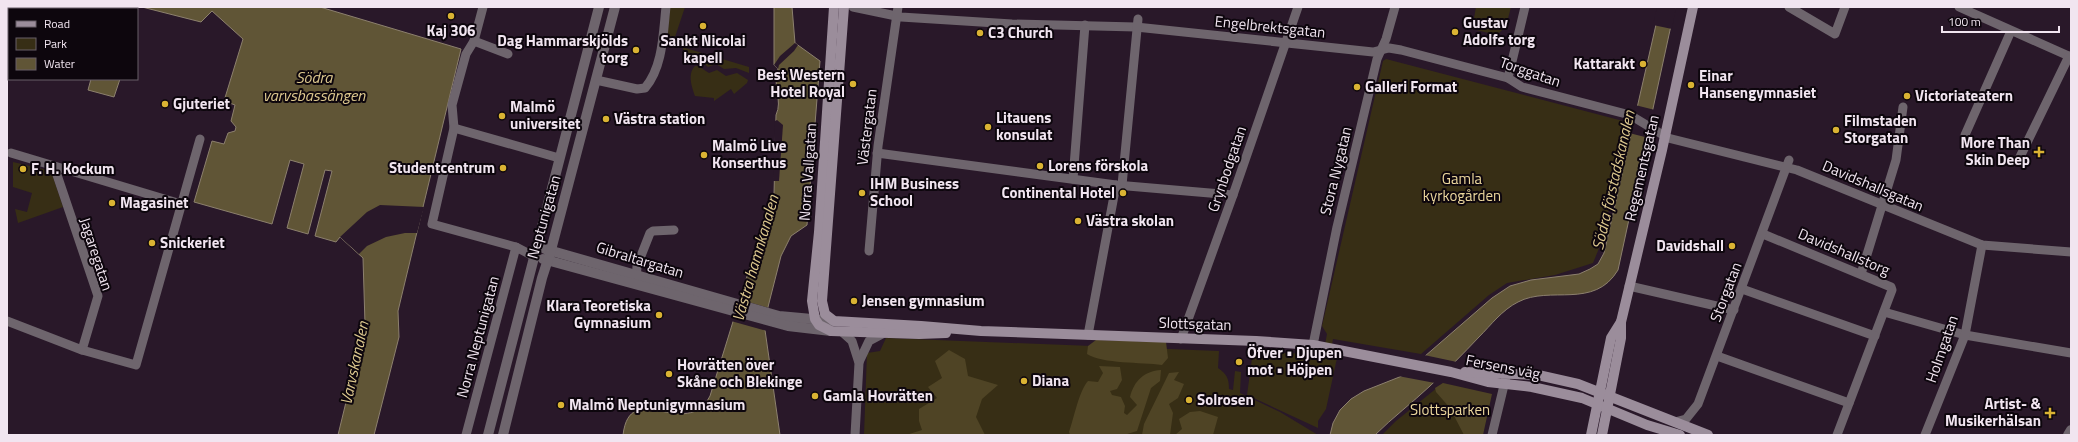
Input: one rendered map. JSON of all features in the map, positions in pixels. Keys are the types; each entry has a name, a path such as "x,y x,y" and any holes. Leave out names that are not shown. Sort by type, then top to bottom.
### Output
{"main road":[{"name":"Norra Vallgatan","path":"817,301 820,224 834,7"},
{"name":"Norra Vallgatan","path":"817,301 844,7"},
{"name":"Regementsgatan","path":"1602,435 1621,338 1621,322 1665,137 1693,7"},
{"path":"817,301 832,326"},
{"name":"Regementsgatan","path":"1591,435 1611,338 1621,322"},
{"name":"Slottsgatan","path":"832,326 921,326 982,331 1256,341 1313,345 1451,372"},
{"name":"Slottsgatan","path":"832,326 842,332 919,334 982,331"},
{"name":"Fersens väg","path":"1451,372 1538,375 1583,386 1610,398"},
{"name":"Fersens väg","path":"1451,372 1504,385 1532,387 1570,395 1647,425 1680,435"},
{"path":"1610,398 1708,435"}],"street":[{"path":"484,7 474,41 466,54 452,105 454,128 432,224 516,247 535,257"},
{"name":"Neptunigatan","path":"488,435 538,247 559,158 599,7"},
{"name":"Neptunigatan","path":"503,435 615,7"},
{"path":"596,80 637,90 645,88 651,82 660,55 666,7"},
{"name":"Engelbrektsgatan","path":"853,7 897,16 1012,24 1085,25 1137,23 1285,42 1373,52 1381,51"},
{"name":"Västergatan","path":"869,251 877,153 898,7"},
{"name":"Grynbodgatan","path":"1181,339 1298,7"},
{"name":"Stora Nygatan","path":"1313,345 1337,227 1377,59 1381,51 1394,7"},
{"path":"1508,78 1525,7"},
{"path":"1789,7 1835,34 1845,7"},
{"path":"1959,7 2070,57 2019,159"},
{"path":"1088,335 1119,185 1137,23"},
{"path":"1073,179 1085,25"},
{"path":"1965,135 2011,31"},
{"path":"474,41 508,54"},
{"name":"Torggatan","path":"1381,51 1390,48 1401,50 1508,78 1522,87 1630,114 1665,137"},
{"path":"1861,274 1896,160 1903,107"},
{"path":"454,128 559,158"},
{"name":"Davidshallsgatan","path":"1665,137 1788,163 1883,205 1982,246 2071,252"},
{"path":"7,322 82,350 136,365 200,139"},
{"path":"11,153 181,204"},
{"path":"877,153 1119,185 1233,195"},
{"name":"Storgatan","path":"1681,425 1698,404 1763,234 1788,163"},
{"name":"Jagaregatan","path":"54,166 98,296 82,350"},
{"path":"636,279 638,264 650,233 654,231 674,230"},
{"name":"Davidshallstorg","path":"1763,234 1891,287 1892,290 1884,312 1837,435"},
{"name":"Holmgatan","path":"1925,435 1965,336 1982,246"},
{"path":"516,247 538,247"},
{"name":"Norra Neptunigatan","path":"466,435 516,247"},
{"name":"Gibraltargatan","path":"538,247 636,279 773,318"},
{"name":"Gibraltargatan","path":"535,257 636,279"},
{"path":"1629,286 1734,310"},
{"path":"1742,289 1875,336"},
{"path":"803,318 817,301"},
{"path":"806,329 815,319 817,301"},
{"path":"1884,312 1965,336 2071,353"},
{"path":"773,318 815,319 832,326"},
{"path":"773,318 806,329 832,326"},
{"path":"842,332 852,340 859,363 855,435"},
{"path":"859,363 869,341 884,333"},
{"path":"1716,356 1849,403"},
{"path":"1492,435 1507,374"},
{"path":"2068,435 2071,430"}],"green space":[{"path":"670,7 685,7 674,40 667,39"},
{"path":"1476,7 1511,7 1506,26 1497,35 1472,29"},
{"path":"682,47 749,67 749,73 736,68 724,69 716,64 708,67 698,59 691,62"},
{"name":"Gamla kyrkogården","path":"1386,59 1623,121 1627,123 1630,133 1625,136 1602,241 1593,263 1555,275 1507,283 1489,295 1421,354 1333,339 1330,356 1337,358 1326,409 1318,421 1318,428 1247,395 1253,351 1323,355 1327,334 1322,326 1383,61"},
{"path":"695,66 698,66 709,73 717,70 726,76 737,73 748,80 747,83 734,94 731,89 714,101 714,98 695,96 691,73"},
{"path":"13,162 51,171 63,207 18,223 15,209 27,212 32,193 13,187"},
{"path":"886,338 1219,351 1218,368 1224,372 1227,377 1229,389 1233,390 1235,371 1241,372 1240,393 1280,412 1318,435 864,435 867,353 880,351"},
{"name":"Slottsparken","path":"1443,383 1482,435 1382,435 1396,421"}],"shaded area":[{"path":"1096,340 1166,342 1168,358 1162,365 1103,360 1087,354 1088,346"},
{"path":"949,350 965,359 968,376 998,385 982,399 976,417 985,435 906,435 922,430 919,421 919,409 937,398 928,387 942,378 935,361"},
{"path":"1099,366 1120,367 1122,380 1117,389 1110,391 1112,395 1121,397 1125,406 1124,413 1127,415 1137,405 1130,397 1137,382 1150,372 1161,370 1160,381 1151,388 1137,431 1124,435 1070,435 1069,432 1077,405 1085,385 1088,381 1098,382 1103,373"},
{"path":"1179,372 1174,380 1184,384 1178,398 1169,404 1173,413 1170,435 1142,435 1144,424 1169,373"},
{"path":"1443,383 1492,394 1483,435 1464,435 1450,408 1436,392 1435,388"},
{"path":"1200,411 1218,417 1213,435 1175,435 1182,429 1179,419 1190,412"}],"water":[{"name":"Södra varvsbassängen","path":"142,7 320,7 461,49 398,311 399,337 374,435 338,435 365,324 363,258 340,237 336,242 315,236 332,171 325,170 308,234 287,228 304,164 290,160 272,224 194,202 212,141 224,144 228,133 235,131 236,127 231,121 235,105 224,101 243,39 212,11 201,22"},
{"name":"Västra hamnkanalen","path":"774,7 792,7 795,43 820,61 807,225 791,236 781,256 768,307 765,330 780,435 623,435 628,419 636,411 647,409 674,413 687,413 700,409 710,396 774,194 776,115 778,109 776,76 778,69 774,65"},
{"path":"1660,7 1675,7 1618,270 1608,282 1597,289 1571,295 1544,295 1530,297 1512,305 1497,318 1430,386 1375,435 1330,435 1333,423 1340,410 1351,399 1364,391 1402,376 1492,298 1510,286 1531,280 1579,274 1598,264 1604,253"},
{"path":"91,80 120,80 114,97 88,90"}],"pier":[{"path":"1657,7 1676,7 1672,29 1653,25"},
{"path":"795,43 798,45 794,51 779,65 778,69 774,65 780,56"},
{"path":"1635,105 1655,110 1649,138 1629,133"},
{"path":"777,120 783,125 779,181 773,181 775,121"},
{"path":"772,193 780,196 762,247 754,244 757,242"},
{"path":"380,205 424,207 417,233 405,233 386,237 367,246 359,254 340,237 367,212"},
{"path":"738,299 769,308 767,331 731,321"},
{"path":"1424,355 1457,362 1435,383 1398,376"}],"place":[{"name":"Kaj 306","path":"451,16"},
{"name":"Sankt Nicolai kapell","path":"703,26"},
{"name":"Gustav Adolfs torg","path":"1455,32"},
{"name":"C3 Church","path":"980,33"},
{"name":"Dag Hammarskjölds torg","path":"636,50"},
{"name":"Kattarakt","path":"1643,64"},
{"name":"Best Western Hotel Royal","path":"853,84"},
{"name":"Einar Hansengymnasiet","path":"1691,85"},
{"name":"Galleri Format","path":"1357,87"},
{"name":"Victoriateatern","path":"1907,96"},
{"name":"Gjuteriet","path":"165,104"},
{"name":"Malmö universitet","path":"502,116"},
{"name":"Västra station","path":"606,119"},
{"name":"Litauens konsulat","path":"988,127"},
{"name":"Filmstaden Storgatan","path":"1836,130"},
{"name":"More Than Skin Deep","path":"2039,152"},
{"name":"Malmö Live Konserthus","path":"704,155"},
{"name":"Lorens förskola","path":"1040,166"},
{"name":"Studentcentrum","path":"503,168"},
{"name":"F. H. Kockum","path":"23,169"},
{"name":"IHM Business School","path":"862,193"},
{"name":"Continental Hotel","path":"1123,193"},
{"name":"Magasinet","path":"112,203"},
{"name":"Västra skolan","path":"1078,221"},
{"name":"Snickeriet","path":"152,243"},
{"name":"Davidshall","path":"1732,246"},
{"name":"Jensen gymnasium","path":"854,301"},
{"name":"Klara Teoretiska Gymnasium","path":"659,315"},
{"name":"Öfver • Djupen mot • Höjpen","path":"1239,362"},
{"name":"Hovrätten över Skåne och Blekinge","path":"669,374"},
{"name":"Diana","path":"1024,381"},
{"name":"Gamla Hovrätten","path":"815,396"},
{"name":"Solrosen","path":"1189,400"},
{"name":"Malmö Neptunigymnasium","path":"561,405"},
{"name":"Artist- & Musikerhälsan","path":"2050,413"}],"water label":[{"name":"Södra förstadskanalen","path":"1613,180"},
{"name":"Varvskanalen","path":"354,363"}]}
